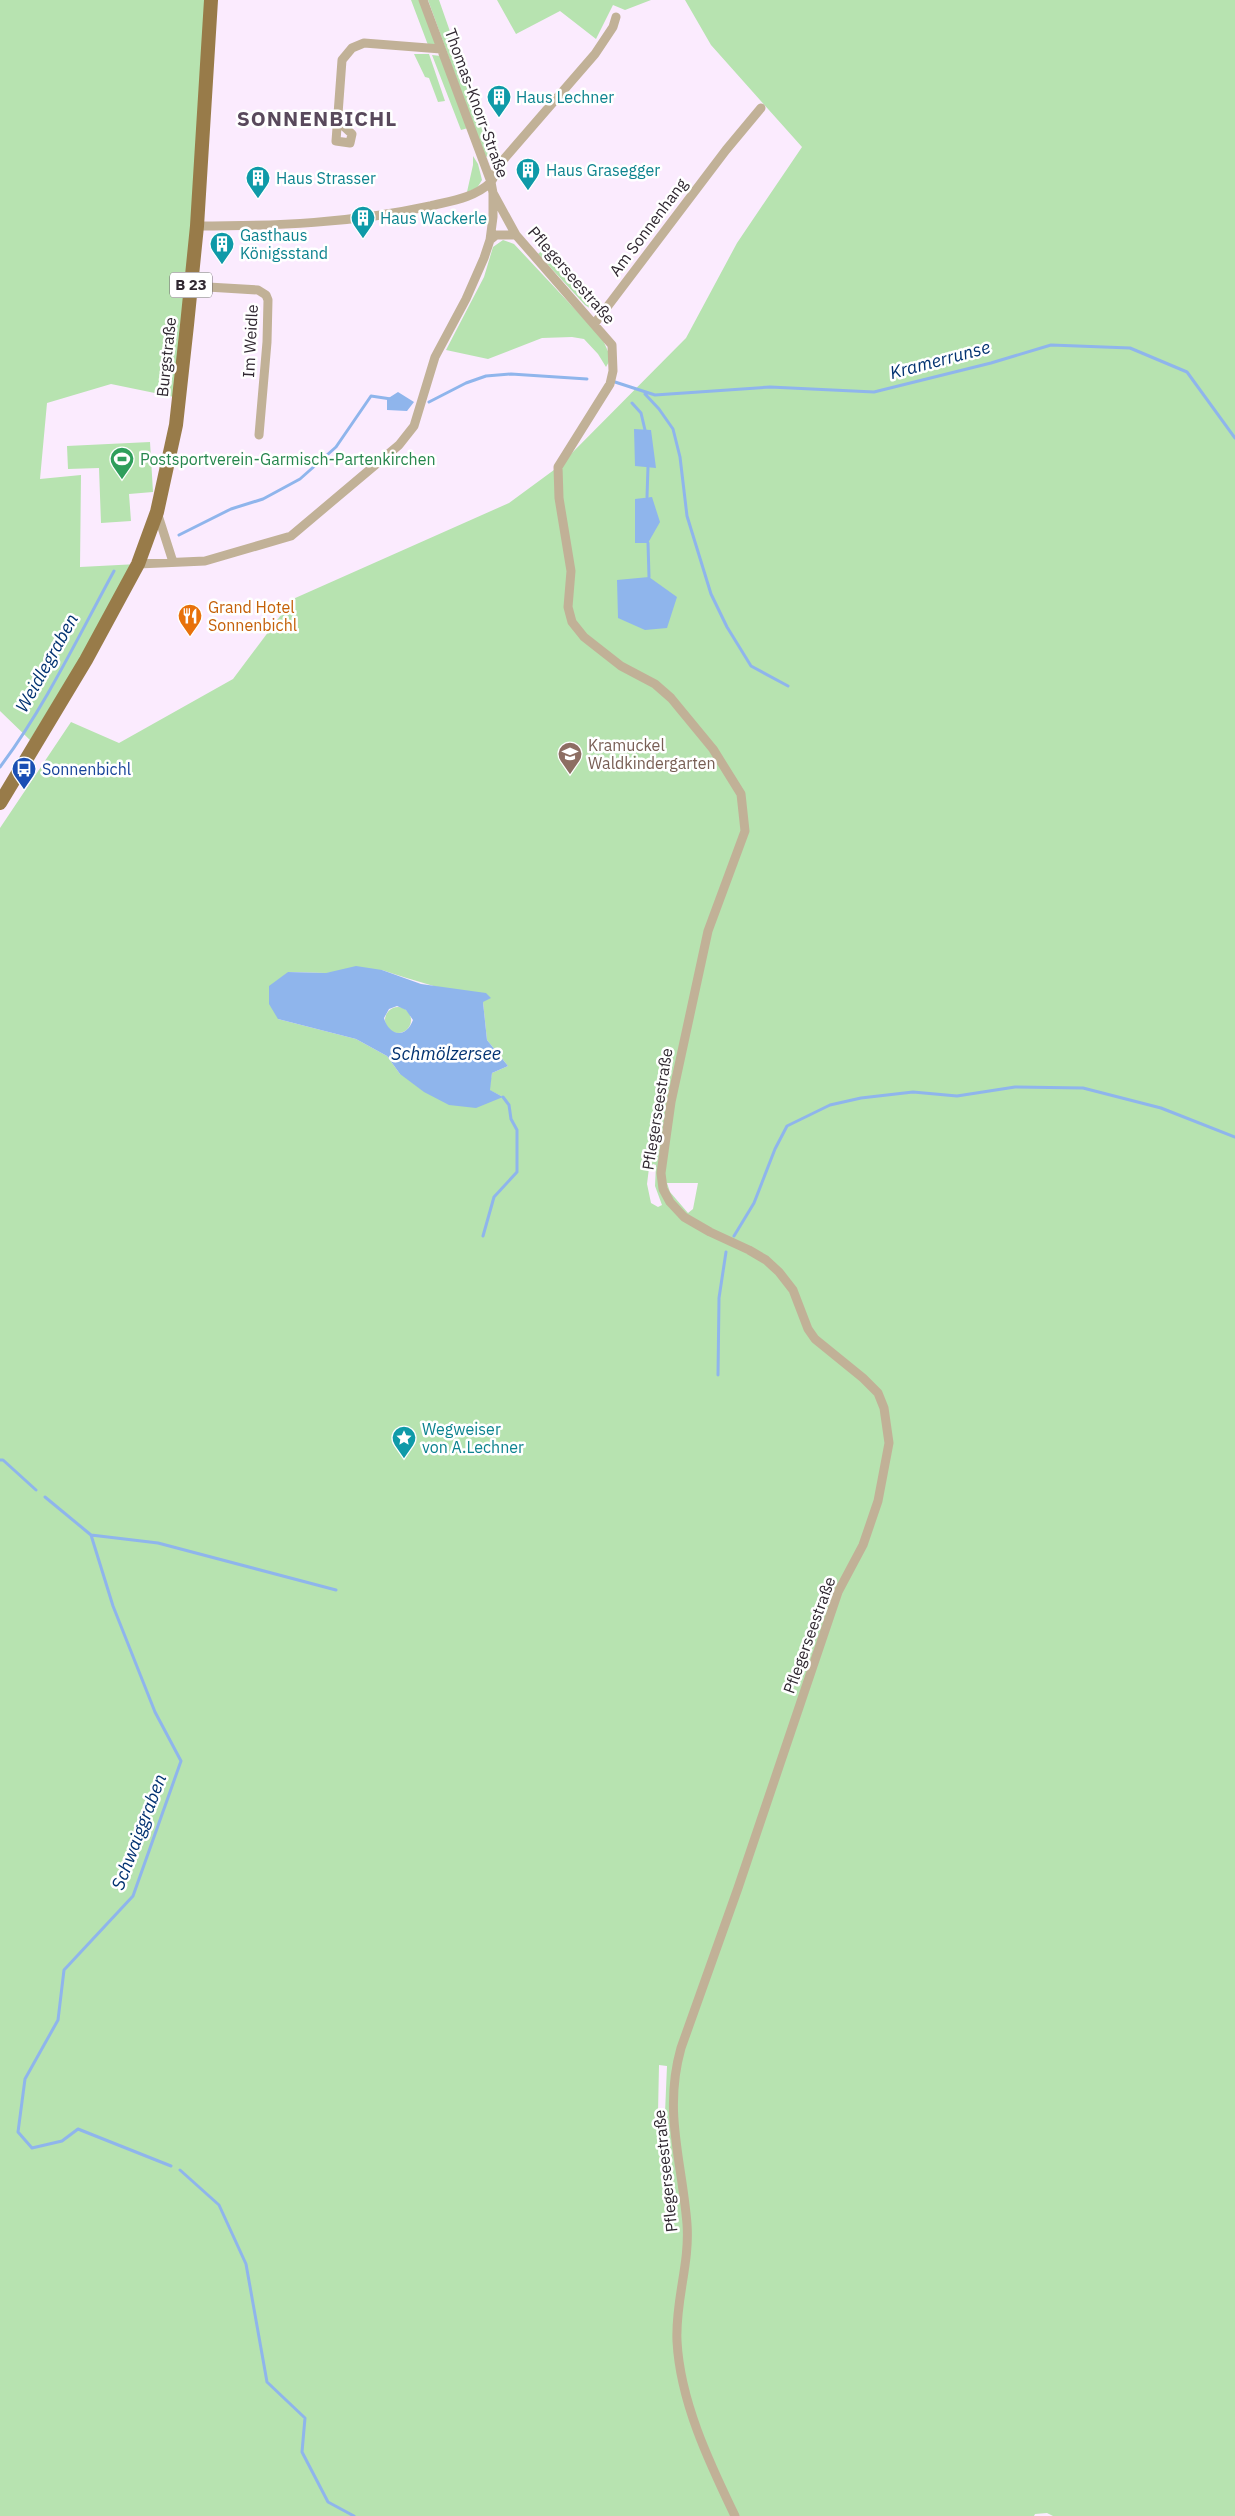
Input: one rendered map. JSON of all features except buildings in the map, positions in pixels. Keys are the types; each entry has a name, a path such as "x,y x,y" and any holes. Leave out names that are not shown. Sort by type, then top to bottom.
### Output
{"main road":[{"name":"Burgstraße","path":"138,564 157,512 176,425 197,226 211,0"},
{"name":"B 23","path":"2,794 86,660 138,564"}],"street":[{"name":"Thomas-Knorr-Straße","path":"138,564 205,562 291,536 398,445 414,426 435,357 466,299 490,240 493,194 491,182 423,0"},
{"path":"197,226 290,225 372,217 472,195 491,182 498,166 595,54 613,27 616,17"},
{"path":"338,122 352,134 350,143 336,141 342,60 352,48 364,43 441,49"},
{"name":"Am Sonnenhang","path":"595,323 726,150 761,108"},
{"name":"Pflegerseestraße","path":"493,194 516,234 535,258 595,323 612,345 612,378 558,467 559,498 571,571 568,607 572,622 584,637 621,666 655,684 671,698 713,749 741,794 745,831 706,940 671,1102 661,1172 663,1189 670,1202 684,1217 710,1232 749,1250 766,1260 779,1272 793,1290 808,1328 815,1339 863,1378 878,1393 884,1408 889,1443 878,1501 863,1545 838,1592 738,1888 681,2048 674,2075 672,2122 685,2199 687,2232 686,2264 678,2316 677,2340 680,2363 689,2404 718,2481 735,2516"},
{"path":"490,240 496,235 516,234"},
{"name":"Im Weidle","path":"191,286 258,290 266,295 268,300 267,342 259,436"},
{"path":"157,512 173,562"}],"green space":[{"path":"0,0 211,0 179,398 111,384 47,403 40,479 81,475 80,567 138,564 30,740 0,711"},
{"path":"411,0 419,0 436,45 428,45"},
{"path":"428,0 439,0 494,157 487,157 484,154"},
{"path":"497,0 651,0 625,10 613,5 596,39 560,11 516,34"},
{"path":"685,0 1235,0 1235,2516 1053,2516 1047,2513 1035,2514 1034,2516 0,2516 0,828 71,722 119,743 233,679 293,599 509,503 558,467 686,338 737,243 802,147 711,45","holes":["382,970 483,1002 487,1040 508,1066 492,1073 489,1090 503,1097 400,1074 387,1056 356,1039 278,1019 288,972 326,973","653,1164 656,1165 655,1186 662,1205 658,1207 651,1203 647,1184 649,1168","667,1183 698,1183 693,1209 688,1213 670,1192","659,2065 667,2066 665,2113 658,2113"]},
{"path":"414,54 429,54 445,101 438,102 429,78 425,77"},
{"path":"432,55 441,56 468,128 461,130"},
{"path":"473,156 478,164 482,180 477,188 467,192 473,165"},
{"path":"503,240 514,244 602,338 611,358 606,367 598,354 584,339 572,337 542,338 488,359 446,350 484,277 493,247"},
{"path":"545,248 602,306 600,309 591,309 585,305 538,254"},
{"path":"150,442 153,492 129,494 131,521 101,523 99,468 68,469 67,446"},
{"path":"398,1007 407,1011 411,1020 407,1029 398,1033 389,1029 385,1020 389,1011"}],"water":[{"path":"398,392 414,402 407,411 387,410 387,399"},
{"path":"634,429 651,430 656,468 635,466"},
{"path":"652,497 660,522 648,543 635,543 635,499"},
{"path":"649,577 677,597 667,628 645,630 618,618 617,580"},
{"name":"Schmölzersee","path":"356,966 382,970 421,984 486,993 491,998 483,1002 487,1040 508,1066 492,1073 490,1090 503,1097 476,1108 449,1105 424,1092 400,1074 387,1056 356,1039 278,1019 269,1004 269,986 288,972 326,973","holes":["397,1006 406,1010 413,1020 410,1026 402,1032 394,1032 386,1024 384,1018 389,1009"]}],"waterway":[{"name":"Kramerrunse","path":"615,382 655,395 770,387 874,392 991,363 1051,345 1130,348 1187,372 1235,438"},
{"name":"Weidlegraben","path":"429,402 466,383 486,376 511,374 587,379"},
{"path":"645,394 659,409 673,429 680,457 687,516 711,594 727,627 751,666 788,686"},
{"name":"Weidlegraben","path":"179,535 231,509 263,499 300,479 336,447 371,396 391,399"},
{"path":"632,403 641,413 645,430"},
{"path":"647,497 648,467"},
{"path":"648,543 649,577"},
{"name":"Weidlegraben","path":"0,767 46,696 114,571"},
{"path":"734,1236 754,1203 775,1149 787,1126 830,1105 861,1098 913,1092 957,1096 1015,1087 1083,1088 1161,1108 1235,1137"},
{"path":"483,1236 494,1197 517,1172 517,1130 511,1119 509,1105 503,1097"},
{"path":"718,1375 719,1298 726,1252"},
{"name":"Schwaiggraben","path":"0,1460 3,1460 36,1490"},
{"name":"Schwaiggraben","path":"45,1497 91,1535 113,1606 155,1712 181,1761 133,1896 64,1970 58,2020 25,2079 18,2132 32,2148 62,2141 78,2129 171,2166"},
{"path":"91,1535 158,1543 336,1590"},
{"name":"Schwaiggraben","path":"180,2170 219,2205 246,2264 267,2382 305,2418 302,2452 328,2502 354,2516"}],"place":[{"name":"Haus Lechner","path":"499,118"},
{"name":"Haus Grasegger","path":"528,191"},
{"name":"Haus Strasser","path":"258,199"},
{"name":"Haus Wackerle","path":"363,239"},
{"name":"Gasthaus Königsstand","path":"222,265"},
{"name":"Postsportverein-Garmisch-Partenkirchen","path":"122,480"},
{"name":"Grand Hotel Sonnenbichl","path":"190,637"},
{"name":"Kramuckel Waldkindergarten","path":"570,775"},
{"name":"Sonnenbichl","path":"24,790"},
{"name":"Wegweiser von A.Lechner","path":"404,1459"}],"district":[{"name":"SONNENBICHL","path":"317,119"}]}
